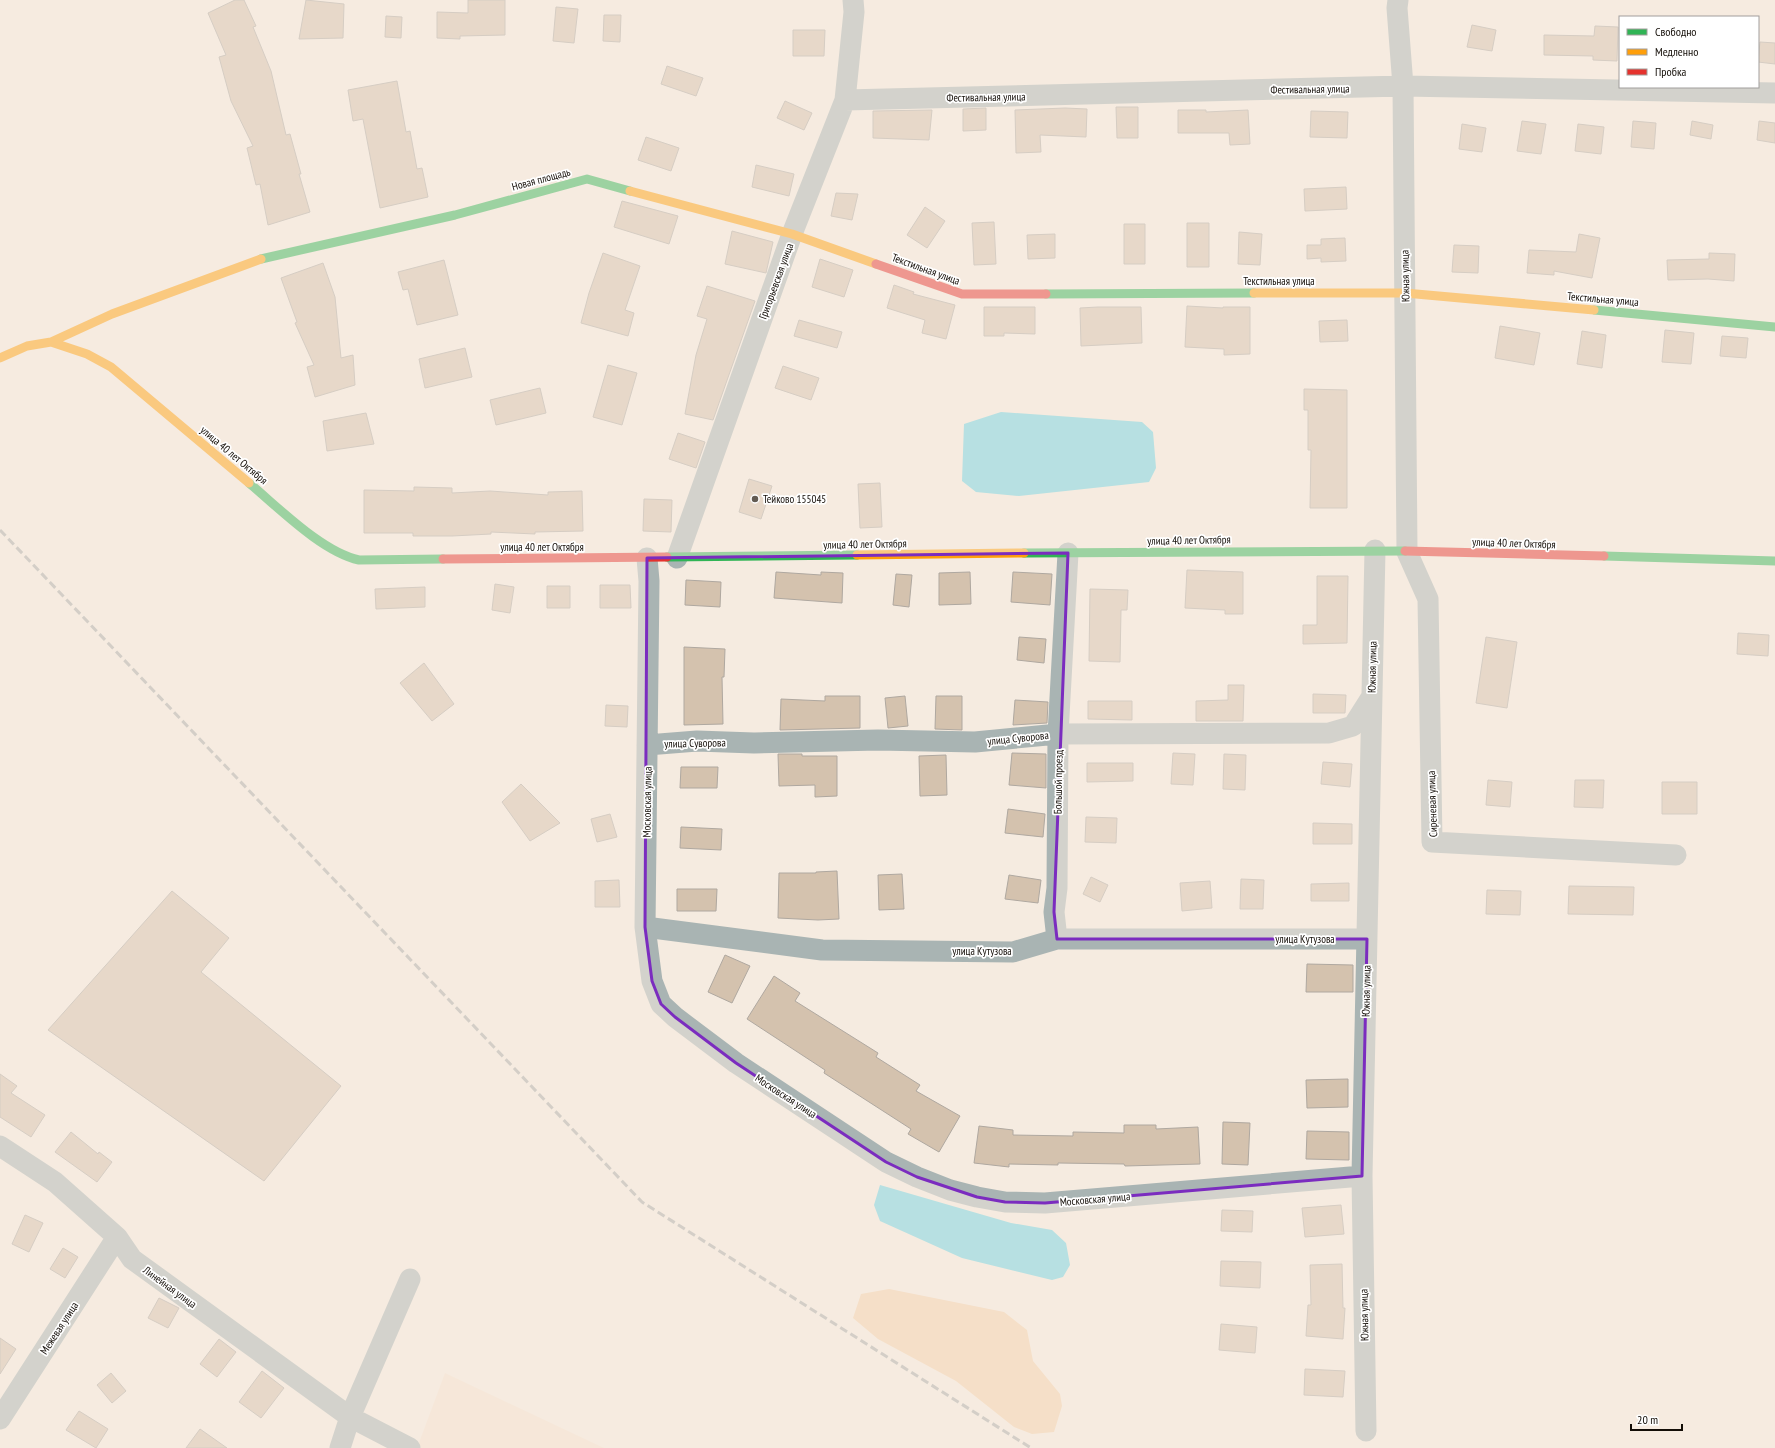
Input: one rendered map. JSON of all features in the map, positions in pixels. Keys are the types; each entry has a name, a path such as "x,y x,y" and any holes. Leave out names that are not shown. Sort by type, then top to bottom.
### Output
{"street":[{"name":"Южная улица","path":"1398,0 1397,8 1403,86 1406,552"},
{"name":"Григорьевская улица","path":"677,558 792,234 845,100 855,4"},
{"name":"Фестивальная улица","path":"845,100 1403,86 1775,93"},
{"name":"Новая площадь","path":"51,342 112,314 256,260 455,215 586,179 792,234"},
{"name":"Текстильная улица","path":"792,234 962,294 1405,293 1775,327"},
{"path":"0,358 27,346 51,342"},
{"name":"улица 40 лет Октября","path":"51,342 87,354 111,367 314,537 331,550 346,558 359,560 1375,550 1775,561"},
{"name":"Южная улица","path":"1366,1431 1362,1176 1375,550"},
{"name":"Сиреневая улица","path":"1406,552 1428,599 1432,842 1676,855"},
{"name":"Большой проезд","path":"1057,939 1054,912 1057,888 1058,734 1068,554"},
{"name":"Московская улица","path":"647,558 649,581 645,927 652,981 661,1004 675,1018 736,1062 886,1162 917,1177 950,1190 977,1197 1005,1202 1045,1203 1362,1176"},
{"name":"улица Суворова","path":"647,745 697,742 754,744 878,740 975,742 1058,734 1329,733 1353,726 1372,696"},
{"name":"улица Кутузова","path":"645,927 822,950 1013,952 1057,939 1367,939"},
{"name":"Линейная улица","path":"0,1146 55,1182 117,1237 132,1259 350,1418 410,1448"},
{"name":"Межевая улица","path":"0,1418 117,1237"},
{"path":"340,1448 350,1418 410,1279"}],"highlighted area":[{"path":"1068,553 1054,912 1057,939 1367,939 1362,1176 1045,1203 1005,1202 977,1197 917,1177 886,1162 736,1063 675,1017 661,1004 652,981 645,927 647,558"}],"shaded area":[{"path":"889,1289 1004,1312 1027,1330 1033,1361 1060,1394 1062,1406 1054,1432 1032,1434 1014,1427 956,1381 878,1339 853,1318 861,1294"},
{"path":"445,1373 604,1448 417,1448"}],"water":[{"path":"1001,412 1142,422 1153,432 1156,468 1149,482 1019,496 976,492 962,481 964,424"},
{"path":"880,1185 1011,1223 1052,1230 1066,1243 1070,1265 1063,1277 1052,1280 962,1258 880,1221 874,1205"}],"building":[{"path":"235,0 244,0 256,26 253,27 271,71 286,135 290,134 301,174 299,174 310,212 268,225 260,184 256,185 247,148 253,146 231,101 219,57 226,55 208,13"},
{"path":"306,0 344,4 343,38 299,39"},
{"path":"468,0 505,0 505,35 460,36 460,39 437,38 437,12 468,13"},
{"path":"556,7 578,9 574,43 553,41"},
{"path":"604,15 621,15 620,42 603,41"},
{"path":"386,16 402,17 401,38 385,37"},
{"path":"1472,25 1496,30 1492,51 1467,47"},
{"path":"1595,26 1618,27 1617,61 1593,60 1593,56 1544,55 1544,35 1594,36"},
{"path":"793,30 825,30 824,56 793,56"},
{"path":"1760,42 1775,43 1775,64 1759,62"},
{"path":"667,66 703,78 696,96 661,84"},
{"path":"397,81 406,132 410,131 417,169 422,168 428,197 380,208 363,119 353,121 348,90"},
{"path":"785,101 812,113 804,130 777,118"},
{"path":"1116,107 1138,107 1138,138 1117,138"},
{"path":"986,108 986,130 963,131 963,109"},
{"path":"1065,108 1087,109 1086,137 1040,135 1041,152 1016,153 1015,110"},
{"path":"932,110 929,140 873,138 873,111"},
{"path":"1178,110 1206,110 1206,112 1248,110 1250,144 1230,145 1229,133 1178,133"},
{"path":"1311,111 1348,112 1347,138 1310,137"},
{"path":"1522,121 1546,124 1541,154 1517,151"},
{"path":"1633,121 1656,123 1654,149 1631,147"},
{"path":"1692,121 1713,125 1711,139 1690,135"},
{"path":"1759,121 1775,123 1775,143 1757,140"},
{"path":"1462,124 1486,128 1482,152 1459,149"},
{"path":"1578,124 1604,127 1601,154 1575,151"},
{"path":"646,137 679,148 671,171 638,160"},
{"path":"756,165 794,174 789,196 752,187"},
{"path":"1346,187 1347,209 1305,211 1304,189"},
{"path":"836,193 858,194 852,220 831,216"},
{"path":"622,201 678,216 669,244 614,227"},
{"path":"925,207 945,221 927,248 907,235"},
{"path":"994,222 996,264 974,265 972,223"},
{"path":"1187,223 1209,223 1209,267 1187,267"},
{"path":"1124,224 1145,224 1145,264 1124,264"},
{"path":"732,231 773,242 766,273 725,264"},
{"path":"1239,232 1262,234 1260,265 1238,264"},
{"path":"1055,234 1055,258 1028,259 1027,235"},
{"path":"1579,234 1600,238 1592,278 1554,271 1554,275 1527,273 1529,250 1576,252"},
{"path":"1345,238 1346,261 1321,262 1321,258 1307,259 1307,245 1321,245 1321,239"},
{"path":"1454,245 1479,246 1478,273 1452,272"},
{"path":"603,253 640,266 625,310 634,313 628,336 581,323 589,293"},
{"path":"1709,253 1735,254 1734,281 1708,279 1668,280 1667,260 1709,259"},
{"path":"820,259 853,270 844,297 812,287"},
{"path":"444,260 458,315 417,325 408,289 403,290 398,272"},
{"path":"323,263 335,297 341,358 353,355 355,385 315,397 307,367 314,365 295,323 297,322 281,278"},
{"path":"894,285 914,292 913,294 955,305 946,339 922,333 925,320 887,308"},
{"path":"707,286 755,301 713,420 685,414 696,355 707,319 697,316"},
{"path":"1187,306 1223,308 1250,307 1250,354 1224,355 1224,349 1185,347"},
{"path":"984,307 1035,307 1035,334 1004,333 1004,336 984,336"},
{"path":"1141,307 1142,343 1081,346 1080,308"},
{"path":"799,320 842,332 837,348 794,336"},
{"path":"1347,320 1348,341 1320,342 1319,321"},
{"path":"1500,326 1540,333 1534,365 1495,358"},
{"path":"1665,330 1694,333 1691,364 1662,362"},
{"path":"1582,331 1606,335 1602,368 1577,364"},
{"path":"1722,336 1748,338 1746,358 1720,356"},
{"path":"465,348 472,377 425,388 419,359"},
{"path":"608,365 637,373 622,425 593,417"},
{"path":"783,366 819,378 811,400 775,388"},
{"path":"540,388 546,413 496,425 490,400"},
{"path":"1304,389 1347,390 1347,508 1310,508 1311,450 1308,450 1308,410 1304,410"},
{"path":"366,413 374,444 327,451 323,421"},
{"path":"678,433 705,442 696,468 669,459"},
{"name":"Тейково 155045","path":"749,479 772,486 761,519 739,512"},
{"path":"880,483 882,527 860,528 858,484"},
{"path":"414,487 452,488 452,493 490,491 548,495 548,492 582,491 583,531 535,532 535,534 491,532 491,534 452,536 413,536 413,533 364,533 364,490 414,491"},
{"path":"644,499 672,500 671,532 643,531"},
{"path":"1187,570 1243,572 1243,614 1225,614 1225,610 1185,608"},
{"path":"776,572 821,575 821,572 843,573 842,603 774,598"},
{"path":"970,572 971,604 939,605 939,573"},
{"path":"1013,572 1052,574 1050,605 1011,602"},
{"path":"896,574 912,575 909,607 893,605"},
{"path":"1317,576 1348,576 1347,643 1303,644 1303,625 1317,625"},
{"path":"686,580 721,582 720,607 685,605"},
{"path":"495,584 514,587 510,613 492,610"},
{"path":"600,585 630,585 631,608 600,608"},
{"path":"547,586 570,586 570,608 547,608"},
{"path":"425,587 425,607 376,609 375,589"},
{"path":"1090,589 1128,590 1127,610 1121,610 1120,662 1089,661"},
{"path":"1738,633 1769,635 1768,656 1737,654"},
{"path":"1019,637 1046,639 1044,663 1017,660"},
{"path":"1486,637 1517,642 1507,708 1476,703"},
{"path":"684,647 725,649 724,677 722,677 723,724 684,725"},
{"path":"424,663 454,704 432,721 400,683"},
{"path":"1228,685 1244,685 1243,721 1196,721 1196,701 1228,700"},
{"path":"1313,694 1346,695 1345,713 1313,713"},
{"path":"825,696 860,696 860,728 780,730 781,699 825,701"},
{"path":"905,696 908,726 888,728 885,698"},
{"path":"936,696 962,696 962,730 935,729"},
{"path":"1015,700 1048,702 1047,723 1013,725"},
{"path":"1088,701 1132,701 1132,720 1088,719"},
{"path":"606,705 628,706 627,727 605,726"},
{"path":"1012,753 1046,754 1046,788 1009,785"},
{"path":"1173,753 1195,754 1193,785 1171,784"},
{"path":"778,754 837,756 837,796 815,797 815,785 779,786"},
{"path":"1224,754 1246,755 1245,790 1223,789"},
{"path":"946,755 947,795 920,796 919,756"},
{"path":"1323,762 1352,764 1350,787 1321,784"},
{"path":"1087,763 1133,763 1133,781 1087,782"},
{"path":"681,767 718,767 717,788 680,788"},
{"path":"1488,780 1512,782 1510,807 1486,805"},
{"path":"1575,780 1604,780 1603,808 1574,807"},
{"path":"1662,782 1697,782 1697,814 1662,814"},
{"path":"521,784 560,823 530,841 502,802"},
{"path":"1008,809 1045,814 1043,837 1005,833"},
{"path":"610,814 617,837 597,842 591,819"},
{"path":"1086,817 1117,818 1116,843 1085,842"},
{"path":"1313,823 1352,824 1352,844 1313,844"},
{"path":"681,827 722,829 721,850 680,848"},
{"path":"837,871 839,919 818,920 778,918 779,873 816,873"},
{"path":"902,874 904,909 879,910 878,875"},
{"path":"1009,875 1041,880 1038,903 1005,899"},
{"path":"1091,877 1108,885 1100,902 1083,894"},
{"path":"1241,879 1264,880 1263,909 1240,909"},
{"path":"619,880 620,907 595,907 595,881"},
{"path":"1210,881 1212,908 1182,911 1180,883"},
{"path":"1349,883 1349,901 1311,901 1311,884"},
{"path":"1569,886 1634,887 1633,915 1568,914"},
{"path":"677,889 717,889 716,911 677,911"},
{"path":"1487,890 1521,891 1520,915 1486,914"},
{"path":"172,891 229,938 201,972 341,1086 264,1181 48,1030"},
{"path":"725,955 750,966 732,1003 708,992"},
{"path":"1307,964 1353,965 1353,992 1306,992"},
{"path":"774,976 800,993 795,1001 878,1053 876,1057 920,1085 916,1091 960,1116 939,1152 908,1134 911,1129 824,1073 825,1070 747,1019"},
{"path":"0,1074 17,1086 11,1093 45,1115 31,1137 0,1117"},
{"path":"1348,1079 1348,1107 1307,1108 1306,1080"},
{"path":"1223,1122 1250,1123 1248,1165 1222,1164"},
{"path":"1124,1125 1156,1125 1156,1129 1198,1127 1200,1164 1125,1166 1124,1164 1058,1163 1058,1165 1009,1164 1009,1167 974,1163 979,1126 1013,1130 1013,1135 1073,1136 1073,1132 1124,1133"},
{"path":"1307,1131 1349,1132 1349,1160 1306,1159"},
{"path":"71,1132 98,1154 99,1152 112,1162 97,1182 55,1152"},
{"path":"1341,1205 1344,1234 1305,1237 1302,1208"},
{"path":"1222,1210 1253,1211 1252,1232 1221,1231"},
{"path":"25,1215 43,1223 29,1252 12,1244"},
{"path":"63,1248 78,1257 65,1278 50,1269"},
{"path":"1221,1261 1261,1262 1260,1288 1220,1286"},
{"path":"1342,1264 1343,1308 1345,1308 1343,1339 1306,1336 1308,1305 1311,1305 1310,1265"},
{"path":"159,1298 179,1308 168,1328 148,1318"},
{"path":"1221,1324 1257,1327 1255,1353 1219,1350"},
{"path":"0,1338 16,1349 0,1374"},
{"path":"219,1339 236,1352 217,1377 200,1364"},
{"path":"1305,1369 1345,1371 1343,1397 1304,1395"},
{"path":"262,1371 284,1388 261,1418 239,1402"},
{"path":"111,1373 126,1391 112,1403 97,1385"},
{"path":"79,1411 108,1429 96,1448 66,1430"},
{"path":"200,1429 227,1448 186,1448"}],"railway":[{"path":"0,530 642,1202 1031,1448"}],"traffic: fast":[{"path":"261,259 455,215 587,179 630,191"},
{"path":"1046,294 1254,293"},
{"path":"1594,310 1775,327"},
{"path":"249,483 301,528 330,548 345,555 359,560 443,559"},
{"path":"1024,553 1405,551"},
{"path":"667,557 857,555"},
{"path":"1604,556 1775,561"}],"traffic: slow":[{"path":"630,191 792,234 876,264"},
{"path":"0,358 27,346 51,342 112,314 261,259"},
{"path":"1254,293 1405,293 1594,310"},
{"path":"51,342 87,354 111,367 249,483"},
{"path":"857,555 1024,553"}],"traffic: jam":[{"path":"876,264 962,294 1046,294"},
{"path":"1405,551 1604,556"},
{"path":"443,559 667,557"}],"place":[{"name":"Тейково 155045","path":"755,499"}]}
